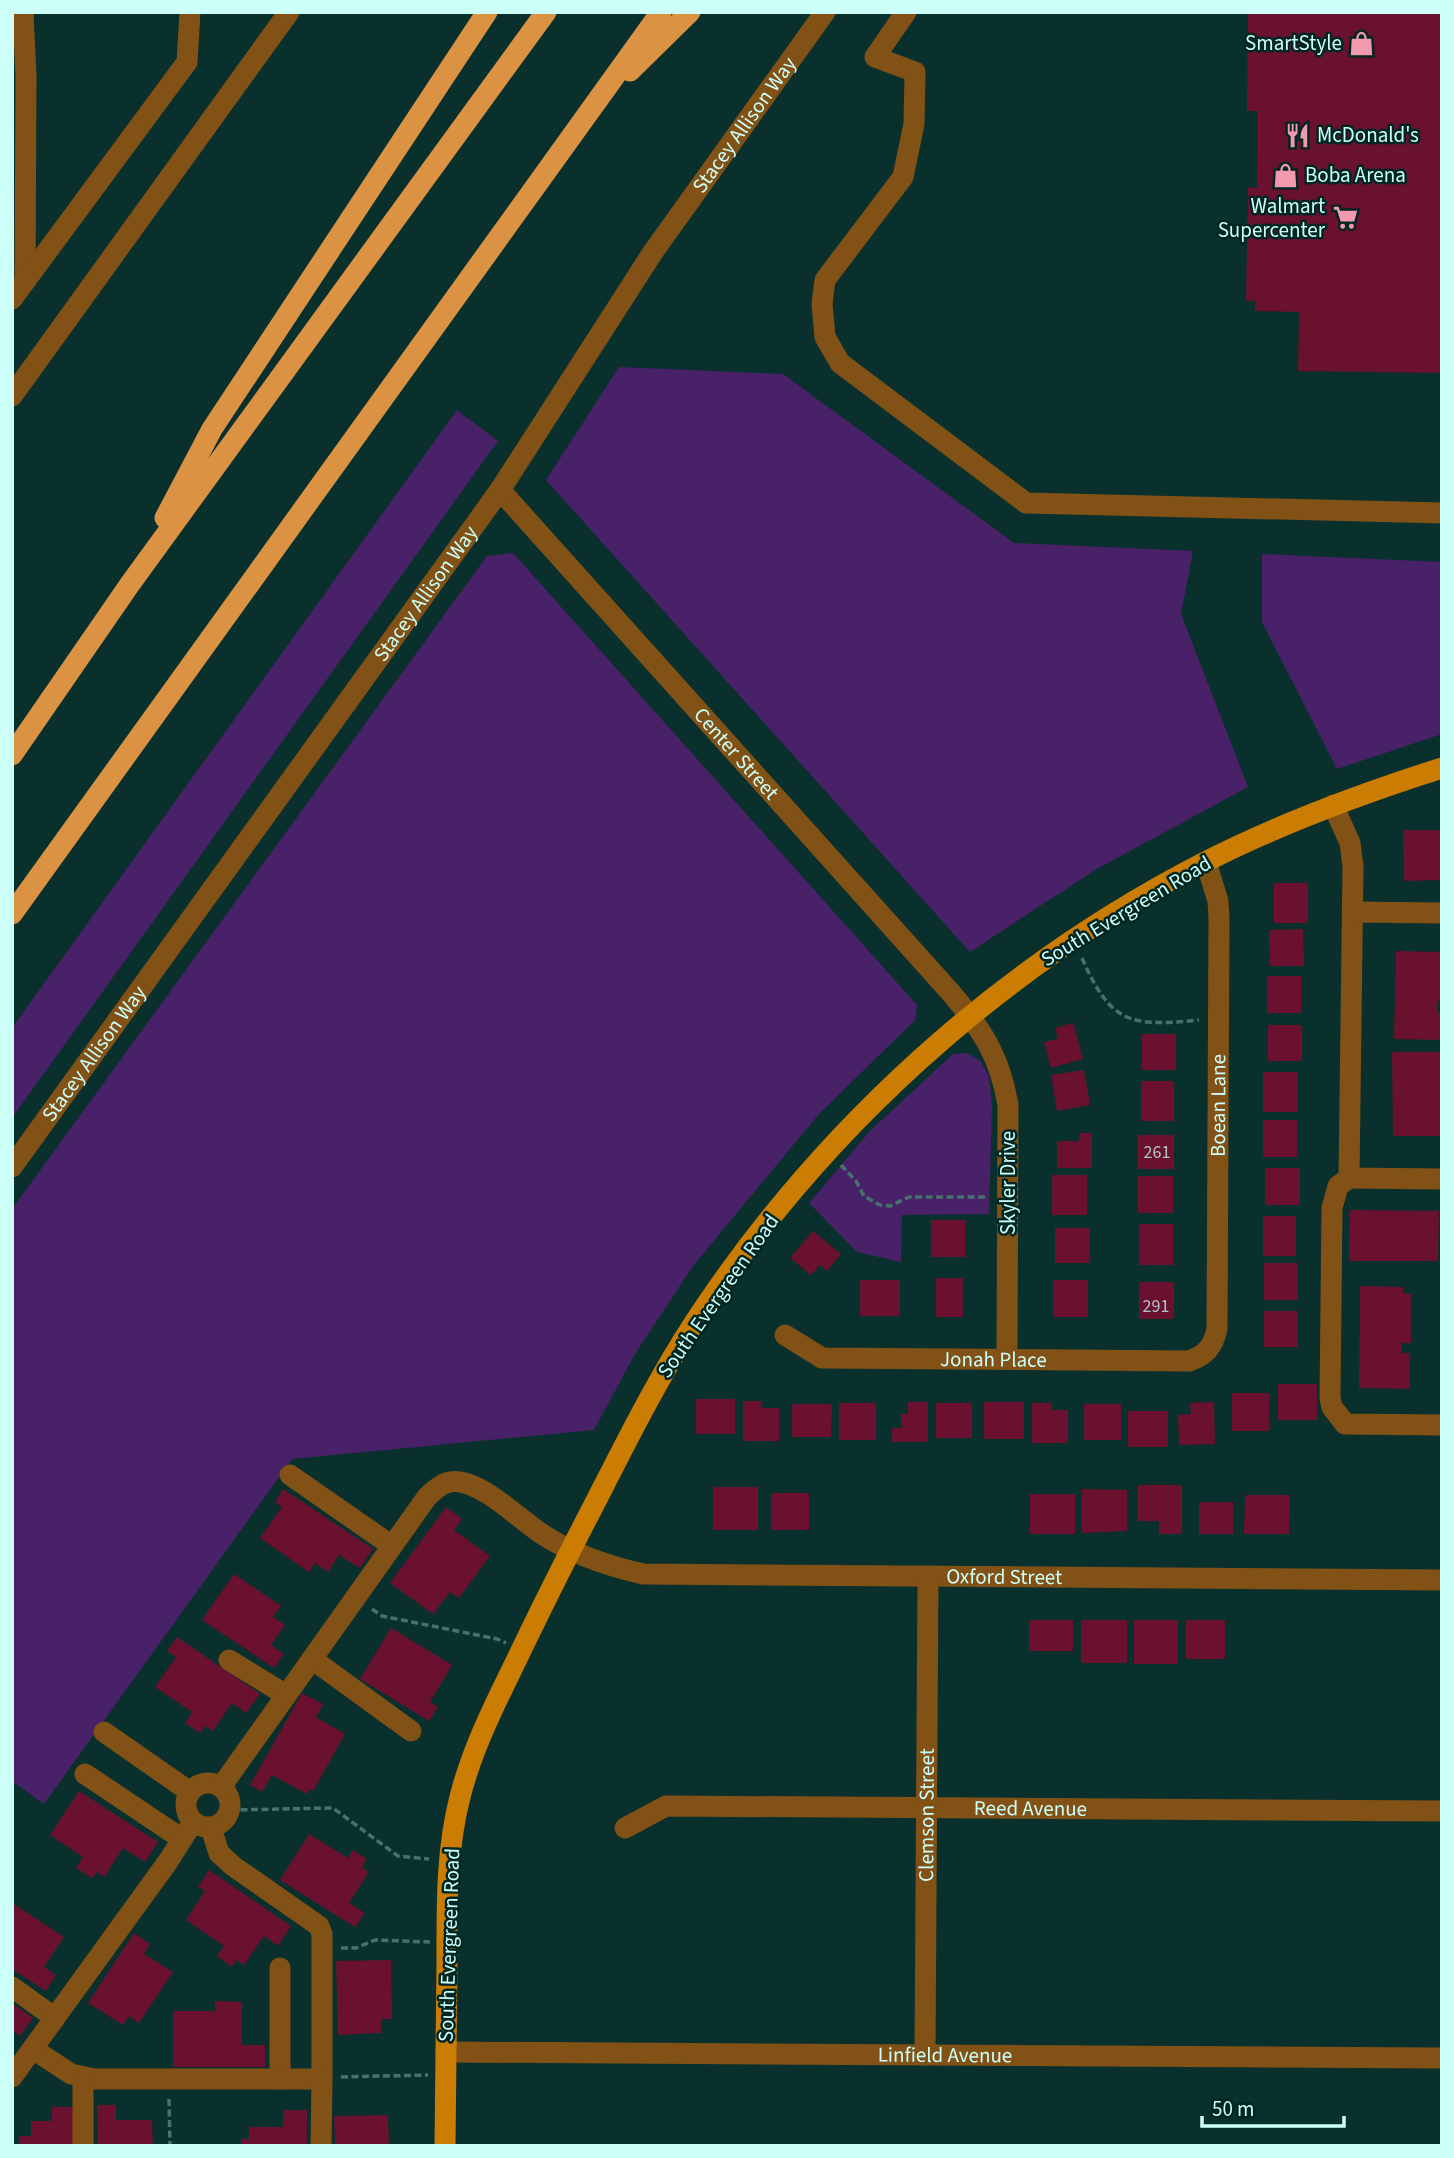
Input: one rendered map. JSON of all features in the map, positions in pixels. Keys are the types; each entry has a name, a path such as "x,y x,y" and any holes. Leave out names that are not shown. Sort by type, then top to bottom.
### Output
{"highway":[{"path":"130,584 212,429 487,12"},
{"path":"12,754 130,584 546,12"},
{"path":"12,914 661,12"},
{"path":"589,112 690,12"}],"main road":[{"name":"South Evergreen Road","path":"445,2146 450,1861 455,1818 466,1774 481,1733 521,1650 654,1388 695,1322 746,1249 828,1150 916,1064 971,1016 1045,959 1133,902 1206,862 1334,805 1442,768"}],"street":[{"path":"23,12 26,76 25,281"},
{"path":"12,299 187,62 190,12"},
{"path":"12,396 289,12"},
{"name":"Stacey Allison Way","path":"12,1167 500,490 653,252 825,12"},
{"path":"906,12 875,57 915,72 914,124 903,177 825,280 822,304 825,337 840,363 1026,503 1442,513"},
{"name":"Center Street","path":"500,490 971,1016"},
{"path":"1334,805 1350,843 1353,866 1349,1178"},
{"name":"Boean Lane","path":"1206,862 1218,901 1219,1018 1217,1329 1214,1342 1208,1351"},
{"path":"1352,912 1442,913"},
{"name":"Skyler Drive","path":"971,1016 988,1042 1003,1075 1008,1105 1007,1359"},
{"path":"1442,1178 1349,1178 1338,1185 1332,1208 1330,1398 1332,1407 1345,1424 1442,1426"},
{"name":"Jonah Place","path":"785,1335 822,1358 1189,1361 1208,1351"},
{"path":"290,1475 392,1546"},
{"name":"Oxford Street","path":"221,1787 427,1497 440,1485 452,1481 464,1482 477,1488 544,1535 571,1549 612,1567 643,1574 1442,1580"},
{"name":"Clemson Street","path":"925,2055 928,1576"},
{"path":"312,1658 411,1731"},
{"path":"229,1660 286,1695"},
{"path":"104,1732 190,1793"},
{"path":"85,1774 195,1830 233,1866 319,1926 323,1934 321,2146"},
{"path":"12,2077 170,1860 195,1830 223,1822 230,1810 227,1793 221,1787 210,1783 199,1785 190,1793 186,1802 187,1813 195,1830"},
{"name":"Reed Avenue","path":"625,1828 666,1806 1442,1811"},
{"path":"280,1968 280,2079"},
{"path":"12,1987 55,2018"},
{"path":"33,2049 71,2074 83,2078 322,2079"},
{"name":"Linfield Avenue","path":"446,2052 1442,2058"},
{"path":"83,2078 83,2146"}],"path":[{"path":"1074,940 1093,983 1105,1002 1122,1015 1142,1022 1161,1024 1219,1018"},
{"path":"828,1150 856,1181 864,1196 880,1205 890,1206 909,1198 1008,1198"},
{"path":"357,1597 382,1616 497,1639 521,1650"},
{"path":"230,1810 333,1808 398,1856 450,1861"},
{"path":"322,1952 335,1948 356,1948 375,1940 447,1943"},
{"path":"322,2079 355,2075 446,2075"},
{"path":"169,2079 170,2146"}],"shaded area":[{"path":"619,367 783,374 1014,543 1193,551 1181,614 1248,787 1095,870 970,952 546,480"},
{"path":"457,410 498,441 12,1118 12,1028"},
{"path":"513,553 917,1005 915,1020 819,1114 693,1266 635,1354 594,1430 292,1459 44,1804 12,1781 12,1209 487,556"},
{"path":"1262,554 1442,562 1442,734 1337,769 1262,622"},
{"path":"967,1053 980,1061 989,1076 992,1105 989,1214 902,1215 901,1262 857,1252 809,1203 870,1131 953,1054"}],"building":[{"name":"Walmart Supercenter","path":"1248,12 1442,12 1442,373 1298,371 1299,312 1255,311 1255,301 1246,301 1248,187 1257,188 1258,111 1247,111"},
{"path":"1403,830 1442,830 1442,880 1404,881"},
{"path":"1274,883 1308,883 1308,923 1274,923"},
{"path":"1303,929 1304,966 1270,966 1269,930"},
{"path":"1396,951 1442,952 1442,1001 1438,1001 1438,1013 1442,1013 1442,1040 1394,1039"},
{"path":"1267,976 1301,976 1301,1013 1267,1013"},
{"path":"1073,1023 1083,1059 1051,1068 1044,1042 1058,1039 1055,1028"},
{"path":"1268,1025 1302,1025 1302,1061 1268,1061"},
{"path":"1142,1034 1176,1034 1176,1070 1142,1070"},
{"path":"1392,1052 1442,1052 1442,1136 1393,1136"},
{"path":"1084,1070 1090,1105 1057,1111 1051,1075"},
{"path":"1263,1072 1298,1072 1298,1112 1263,1112"},
{"path":"1141,1081 1174,1081 1174,1121 1141,1121"},
{"path":"1263,1120 1297,1120 1297,1157 1263,1157"},
{"path":"1079,1133 1092,1133 1092,1168 1057,1168 1057,1141 1079,1141"},
{"path":"1138,1135 1174,1135 1174,1169 1138,1169"},
{"path":"1265,1168 1300,1168 1300,1205 1265,1205"},
{"path":"1052,1175 1087,1175 1087,1215 1052,1215"},
{"path":"1138,1176 1173,1176 1173,1213 1138,1213"},
{"path":"1350,1210 1439,1211 1438,1261 1349,1261"},
{"path":"1263,1216 1296,1216 1296,1256 1263,1256"},
{"path":"931,1220 965,1220 965,1257 931,1257"},
{"path":"1139,1224 1173,1224 1173,1265 1139,1265"},
{"path":"1055,1228 1090,1228 1090,1263 1055,1263"},
{"path":"813,1231 841,1254 827,1271 820,1265 811,1275 790,1258"},
{"path":"1264,1263 1298,1263 1298,1300 1264,1300"},
{"path":"936,1278 963,1278 963,1317 936,1317"},
{"path":"860,1280 900,1280 900,1316 860,1316"},
{"path":"1053,1280 1088,1280 1088,1317 1053,1317"},
{"path":"1139,1282 1174,1282 1174,1319 1139,1319"},
{"path":"1360,1286 1403,1287 1403,1293 1411,1294 1411,1343 1402,1343 1402,1353 1410,1353 1410,1389 1359,1388"},
{"path":"1264,1311 1298,1311 1298,1347 1264,1347"},
{"path":"1278,1384 1317,1384 1317,1420 1278,1420"},
{"path":"1232,1393 1269,1393 1269,1431 1232,1431"},
{"path":"696,1399 735,1399 735,1434 696,1434"},
{"path":"743,1401 762,1401 762,1408 779,1408 779,1441 743,1441"},
{"path":"908,1402 928,1402 928,1442 892,1442 892,1428 901,1428 901,1414 908,1414"},
{"path":"984,1402 1024,1402 1024,1439 984,1439"},
{"path":"1214,1402 1215,1444 1179,1445 1178,1415 1191,1414 1190,1403"},
{"path":"839,1403 876,1403 876,1440 839,1440"},
{"path":"936,1403 972,1403 972,1438 936,1438"},
{"path":"1032,1403 1052,1403 1052,1410 1068,1410 1068,1443 1032,1443"},
{"path":"792,1404 832,1404 831,1437 792,1437"},
{"path":"1084,1404 1121,1404 1121,1440 1084,1440"},
{"path":"1128,1411 1168,1411 1168,1447 1128,1447"},
{"path":"1138,1485 1182,1485 1182,1534 1159,1534 1159,1521 1138,1521"},
{"path":"713,1487 758,1487 758,1530 713,1530"},
{"path":"283,1489 373,1549 360,1568 339,1555 328,1572 315,1563 309,1572 260,1538 282,1507 275,1502"},
{"path":"1082,1489 1127,1490 1127,1531 1082,1533"},
{"path":"771,1493 809,1493 809,1530 771,1530"},
{"path":"1030,1494 1075,1494 1075,1534 1030,1534"},
{"path":"1245,1495 1290,1495 1289,1534 1244,1534"},
{"path":"1199,1502 1233,1502 1233,1534 1199,1534"},
{"path":"446,1507 462,1519 454,1530 490,1556 459,1598 450,1592 433,1614 390,1583"},
{"path":"234,1574 281,1606 273,1617 285,1625 271,1645 284,1654 274,1668 202,1620"},
{"path":"1029,1620 1073,1620 1073,1651 1029,1651"},
{"path":"1081,1620 1127,1620 1127,1663 1081,1663"},
{"path":"1134,1620 1178,1620 1178,1664 1134,1664"},
{"path":"1186,1620 1225,1620 1225,1659 1186,1659"},
{"path":"391,1628 452,1665 430,1702 438,1707 429,1721 360,1679"},
{"path":"177,1637 260,1694 246,1713 232,1703 213,1731 205,1726 200,1733 185,1723 192,1712 155,1687 176,1657 167,1651"},
{"path":"302,1693 323,1704 316,1717 345,1734 313,1791 310,1789 307,1794 272,1775 262,1792 250,1785"},
{"path":"79,1791 158,1842 145,1862 123,1848 104,1877 97,1872 92,1878 76,1868 83,1857 50,1835"},
{"path":"309,1834 348,1858 353,1850 367,1859 362,1867 369,1872 349,1903 365,1913 355,1927 280,1880"},
{"path":"209,1870 291,1926 278,1946 264,1936 244,1965 236,1960 232,1967 217,1956 224,1946 186,1920 205,1891 198,1887"},
{"path":"12,1903 64,1937 44,1967 56,1975 46,1991 12,1969"},
{"path":"134,1933 150,1944 144,1954 173,1972 139,2023 129,2016 123,2025 88,2003"},
{"path":"391,1960 392,2019 381,2019 381,2033 338,2035 336,1961"},
{"path":"215,2001 242,2002 242,2045 265,2045 265,2067 173,2067 173,2011 215,2011"},
{"path":"12,2003 33,2018 20,2036 12,2030"},
{"path":"97,2105 116,2105 116,2120 152,2120 153,2146 98,2146"},
{"path":"52,2107 75,2107 75,2146 19,2146 19,2136 31,2136 31,2121 52,2121"},
{"path":"283,2110 307,2110 307,2146 241,2146 241,2139 249,2139 249,2127 283,2127"},
{"path":"388,2115 389,2146 335,2146 334,2116"}],"place":[{"name":"SmartStyle","path":"1362,43"},
{"name":"McDonald's","path":"1297,135"},
{"name":"Boba Arena","path":"1285,175"},
{"name":"Walmart Supercenter","path":"1345,218"}]}
